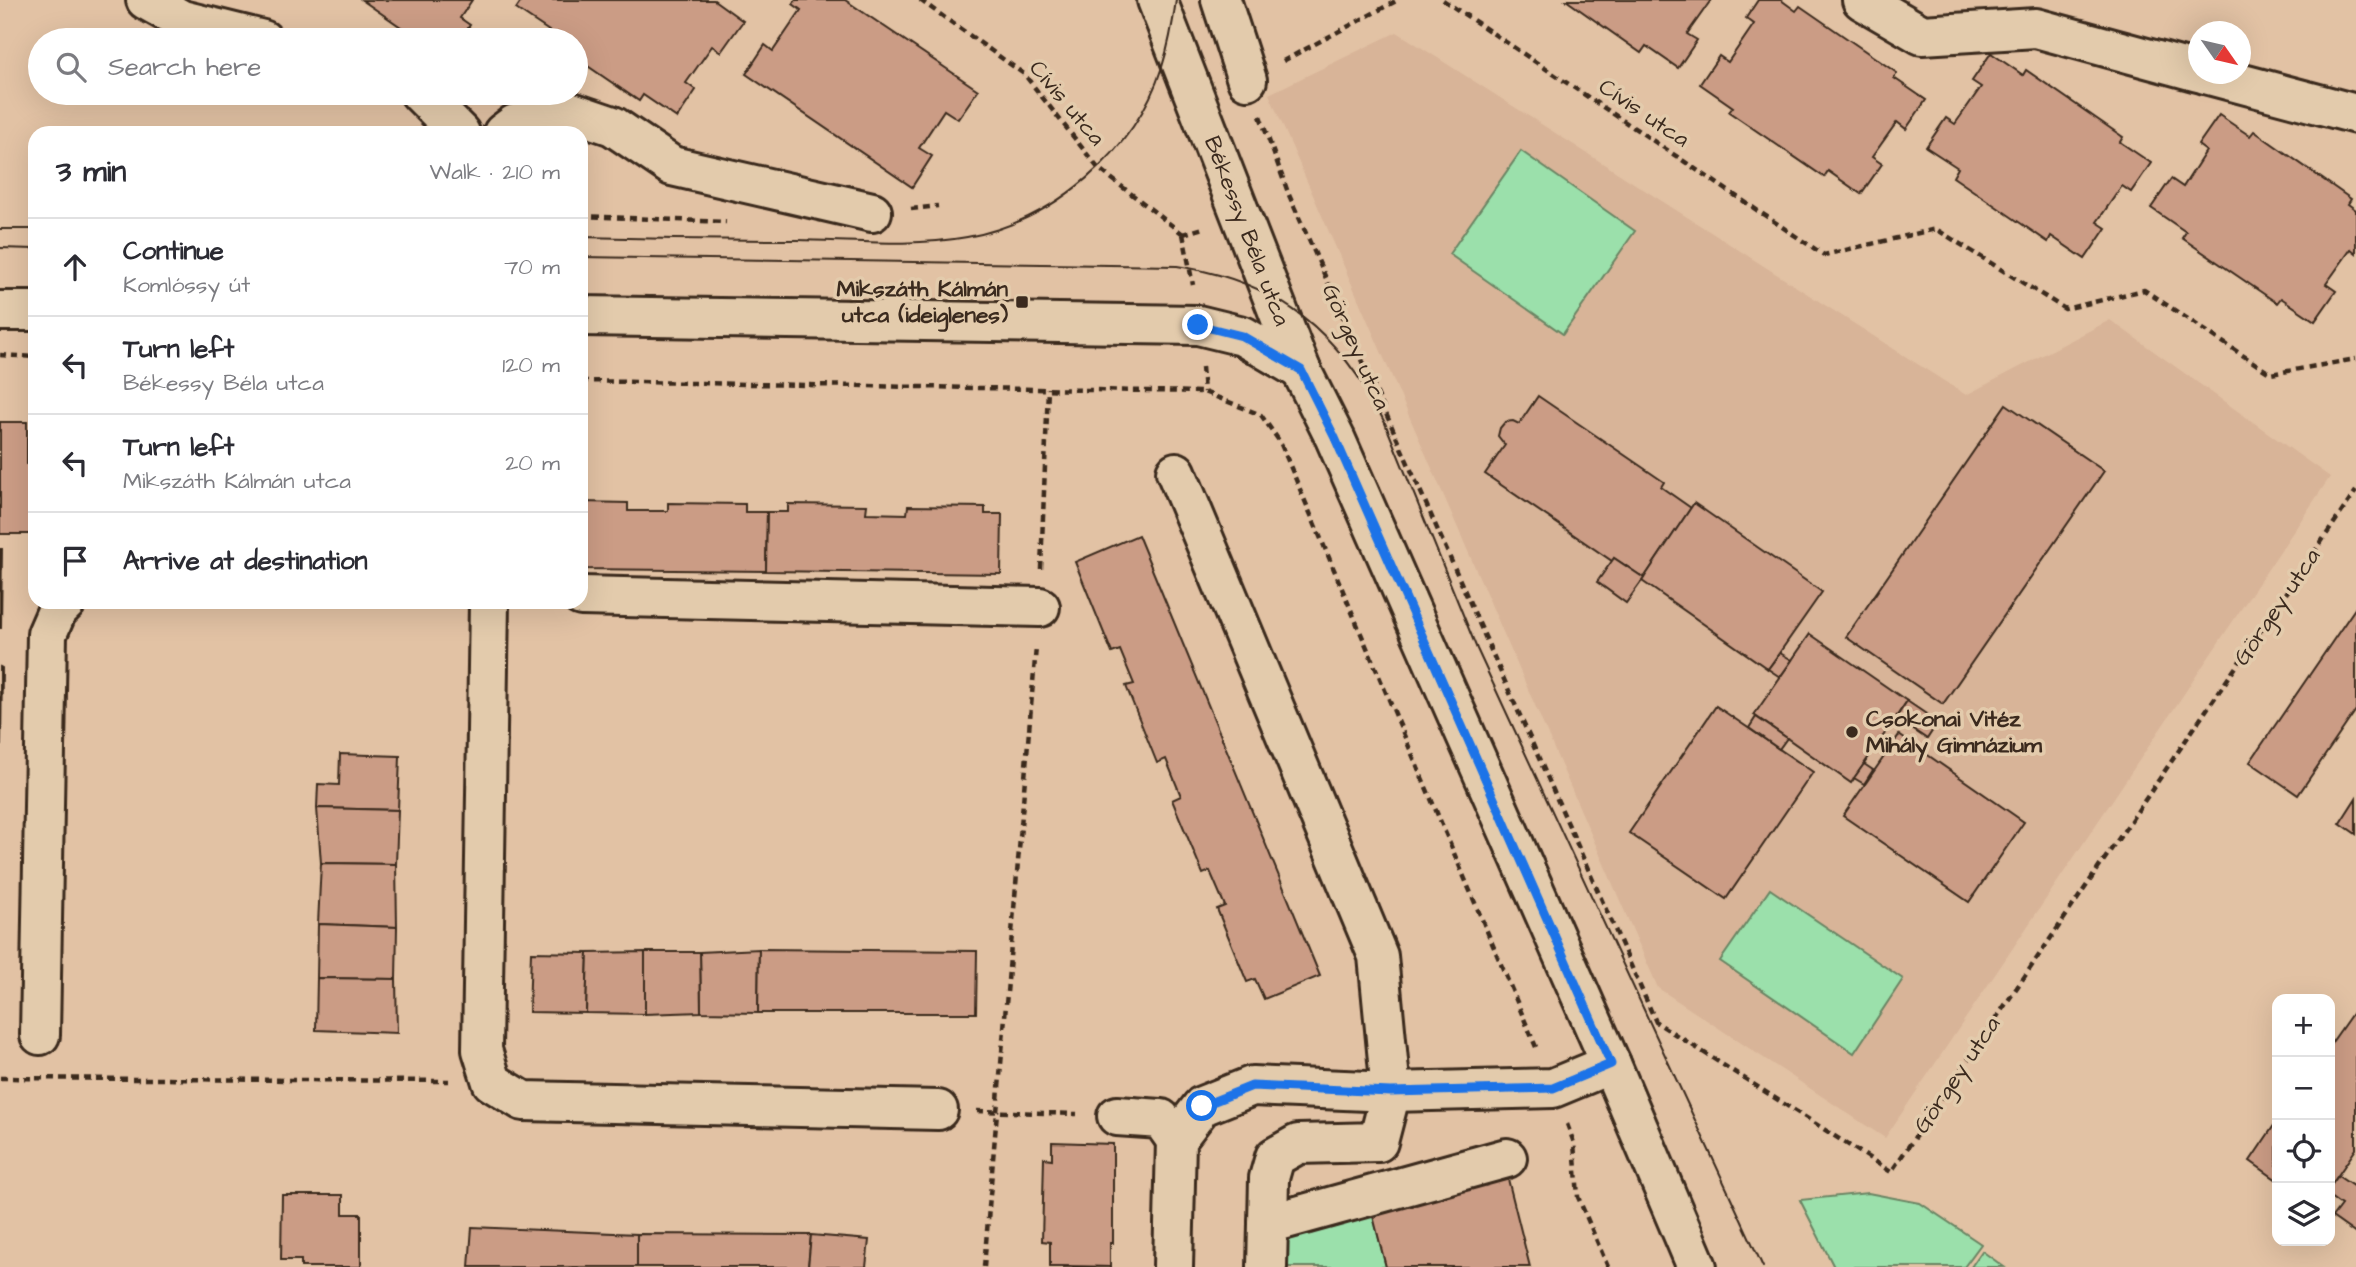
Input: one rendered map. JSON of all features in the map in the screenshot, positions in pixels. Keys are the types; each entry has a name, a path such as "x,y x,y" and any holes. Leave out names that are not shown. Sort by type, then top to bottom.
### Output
{"street":[{"path":"146,0 181,20 214,28"},
{"name":"Békessy Béla utca","path":"1157,0 1301,370 1335,438 1611,1064 1697,1267"},
{"path":"1222,0 1247,80"},
{"path":"1861,0 1922,35 2036,28 2188,69"},
{"path":"2243,84 2356,114"},
{"path":"432,105 453,126"},
{"path":"512,126 566,110 613,127 672,166 872,212"},
{"path":"0,311 28,311"},
{"path":"588,316 1198,325 1242,336 1301,370"},
{"path":"1176,472 1378,956 1391,1092 1378,1142 1298,1144 1275,1157 1269,1178 1267,1267"},
{"path":"588,596 1040,607"},
{"path":"40,1035 47,634 59,609"},
{"path":"489,609 482,1049 492,1082 523,1101 937,1110"},
{"path":"1173,1267 1176,1140 1202,1106 1252,1086 1391,1092 1553,1088 1611,1064"},
{"path":"1117,1116 1161,1119 1176,1140"},
{"path":"1268,1224 1507,1158"}],"path":[{"name":"Cívis utca","path":"920,0 1024,74 1098,168 1184,234"},
{"path":"1247,80 1398,0"},
{"name":"Cívis utca","path":"1443,0 1824,255 1936,229 2065,309 2144,290 2271,374 2356,359"},
{"name":"Görgey utca","path":"1247,80 1289,195 1656,1022 1891,1172 2356,491"},
{"path":"588,216 730,223"},
{"path":"0,355 28,357"},
{"path":"984,1267 1040,607 1048,388"},
{"path":"0,1078 492,1082"},
{"path":"997,1111 1117,1116"}],"shaded area":[{"name":"Csokonai Vitéz Mihály Gimnázium","path":"1397,32 1966,395 2110,320 2330,477 1885,1138 1658,988 1269,94"}],"green space":[{"path":"1521,151 1635,231 1563,334 1449,254"},
{"path":"1770,889 1903,979 1854,1053 1720,961"},
{"path":"1868,1193 1920,1203 1981,1244 1964,1267 1834,1267 1800,1200"},
{"path":"1372,1212 1386,1267 1283,1267 1283,1240"},
{"path":"1982,1251 2004,1267 1971,1267"}],"building":[{"path":"362,0 472,0 460,18 470,25 468,28 402,28"},
{"path":"522,0 714,0 743,21 721,52 712,46 686,83 696,90 677,118 643,95 639,101 588,66 588,28 544,28 516,9"},
{"path":"796,0 845,0 978,90 958,119 944,110 919,148 932,156 912,187 746,74 765,45 773,51 801,10 793,4"},
{"path":"1566,0 1711,0 1687,34 1697,40 1678,68 1646,46 1641,53"},
{"path":"1758,0 1781,0 1796,11 1800,6 1897,73 1894,78 1926,100 1906,129 1897,122 1872,157 1882,164 1861,194 1828,171 1824,177 1729,112 1733,107 1700,84 1719,56 1728,62 1754,24 1746,18"},
{"path":"1991,53 2023,75 2026,70 2123,137 2120,142 2151,163 2131,192 2122,186 2097,222 2106,228 2085,259 2051,236 2048,242 1953,177 1958,168 1926,147 1946,118 1955,124 1981,87 1972,81"},
{"path":"2219,115 2250,136 2254,131 2351,199 2348,204 2356,210 2356,253 2351,249 2326,284 2336,291 2315,321 2281,298 2277,303 2182,238 2186,232 2151,208 2171,179 2183,187 2206,151 2198,145"},
{"path":"1538,396 1664,482 1661,487 1691,508 1644,578 1614,558 1612,561 1485,474 1505,445 1498,436 1500,428 1505,422 1513,421 1519,424"},
{"path":"2006,404 2104,471 1943,704 1846,637"},
{"path":"0,422 27,422 28,534 0,534"},
{"path":"588,502 628,503 628,511 668,511 668,503 745,504 745,512 767,512 766,571 588,569"},
{"path":"1694,503 1822,592 1768,669 1642,581"},
{"path":"788,504 867,505 866,513 907,514 908,506 985,507 985,514 1002,514 1001,574 766,571 767,512 788,512"},
{"path":"1138,535 1320,976 1264,999 1255,979 1247,982 1217,909 1225,906 1210,871 1203,874 1172,800 1181,796 1166,759 1157,763 1126,686 1134,684 1120,650 1112,653 1075,562"},
{"path":"2,549 1,628 0,628"},
{"path":"1614,558 1644,578 1626,603 1597,582"},
{"path":"2356,607 2356,710 2298,795 2250,762"},
{"path":"1810,634 1907,701 1851,783 1754,715"},
{"path":"1780,653 1792,660 1780,677 1768,669"},
{"path":"0,667 2,668 1,745 0,745"},
{"path":"1907,701 1938,722 1927,739 1896,718"},
{"path":"1716,706 1813,772 1726,899 1629,833"},
{"path":"1756,717 1787,738 1779,749 1749,728"},
{"path":"1899,735 2024,822 1969,902 1843,816"},
{"path":"340,754 400,756 398,810 317,808 318,784 339,785"},
{"path":"1864,764 1873,770 1864,784 1854,778"},
{"path":"2356,798 2356,834 2340,823"},
{"path":"317,808 398,810 396,864 321,863"},
{"path":"321,863 396,864 397,927 318,924"},
{"path":"318,924 397,927 396,979 317,978"},
{"path":"759,949 758,1013 701,1012 700,952"},
{"path":"759,949 977,951 976,1013 758,1013"},
{"path":"531,952 588,953 586,1013 529,1012"},
{"path":"645,952 645,1014 586,1013 588,953"},
{"path":"645,952 700,952 701,1012 645,1014"},
{"path":"317,978 396,979 397,1033 316,1030"},
{"path":"2356,1008 2356,1149 2335,1180 2335,1057 2335,1038"},
{"path":"2272,1128 2272,1176 2250,1161"},
{"path":"1052,1142 1113,1144 1113,1243 1110,1243 1110,1267 1050,1266 1050,1242 1042,1241 1044,1158 1052,1159"},
{"path":"1507,1175 1530,1267 1386,1267 1372,1212"},
{"path":"2338,1176 2353,1186 2356,1181 2356,1234 2335,1219 2335,1213 2341,1205 2335,1201 2335,1180"},
{"path":"282,1195 343,1195 343,1214 361,1214 361,1267 301,1267 301,1260 281,1260"},
{"path":"472,1227 637,1234 637,1267 469,1267"},
{"path":"637,1234 811,1235 808,1267 637,1267"},
{"path":"811,1235 869,1240 866,1267 808,1267"}],"tram line":[{"path":"588,237 904,243 967,237 999,229 1060,199 1087,178 1111,154 1132,127 1149,98 1162,67 1176,0"},
{"path":"0,229 28,229"},
{"path":"0,248 28,249"},
{"path":"588,257 1177,266 1213,273 1246,284 1302,316 1348,363 1385,423 1477,649 1763,1267"}],"place":[{"name":"Mikszáth Kálmán utca (ideiglenes)","path":"1022,302"},
{"name":"Csokonai Vitéz Mihály Gimnázium","path":"1852,732"}],"route":[{"path":"1198,325 1242,336 1301,370 1335,438 1611,1064 1553,1088 1391,1092 1252,1086 1202,1106"}]}
